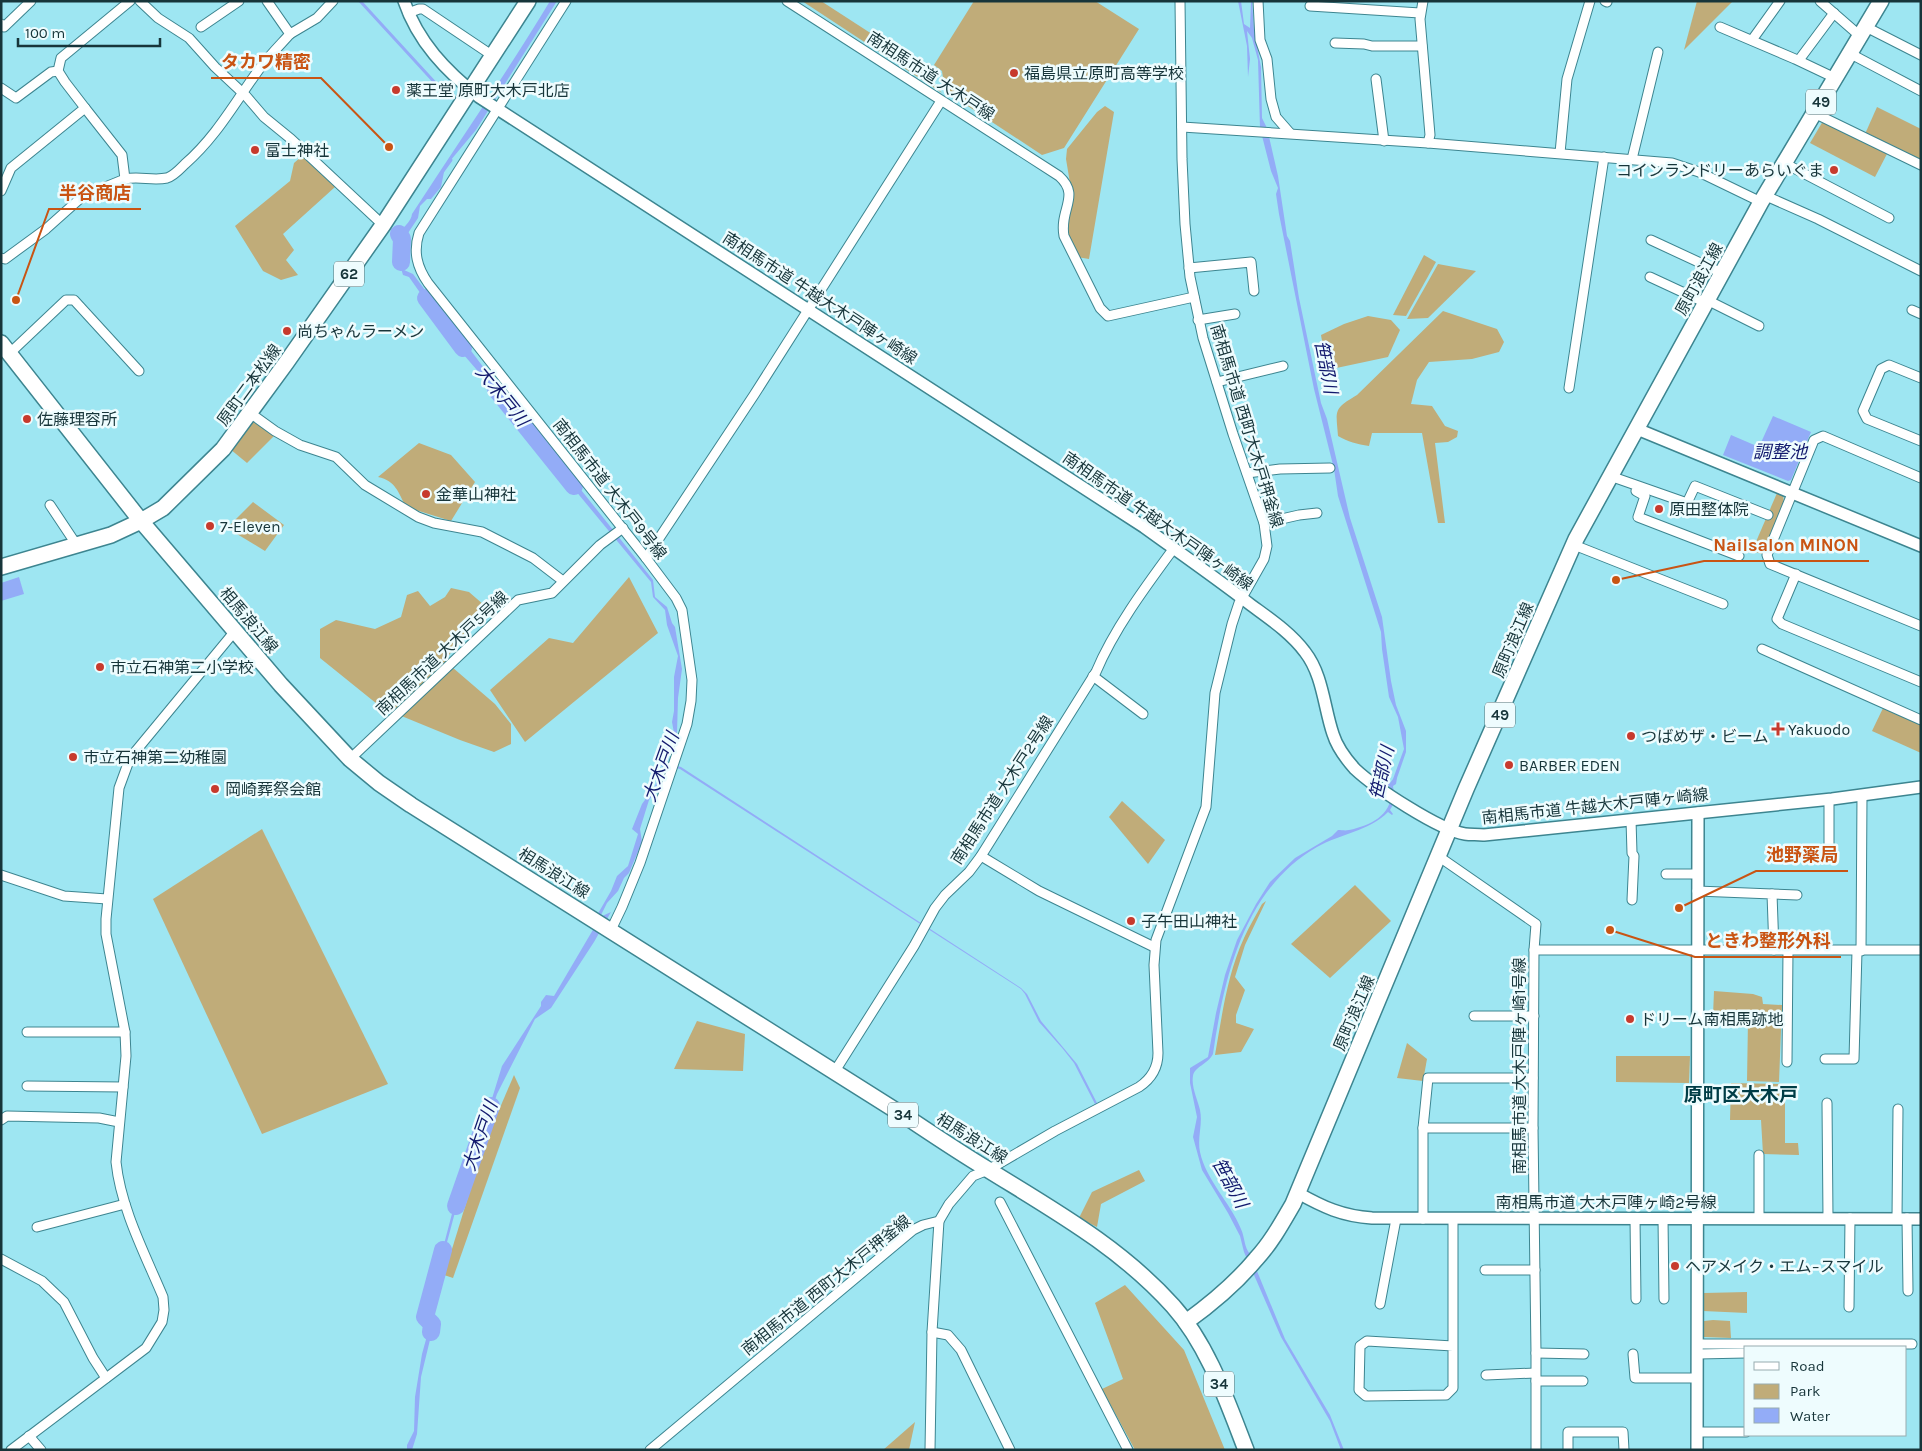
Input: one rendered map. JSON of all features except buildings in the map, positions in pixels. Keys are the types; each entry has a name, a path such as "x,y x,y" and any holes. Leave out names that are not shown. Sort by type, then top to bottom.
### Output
{"main road":[{"name":"原町二本松線","path":"1,567 111,534 141,521 163,508 223,449 475,93 493,56 528,1"},
{"name":"原町浪江線","path":"1186,1322 1257,1259 1298,1193 1438,856 1574,545 1609,477 1763,199 1789,166 1820,116 1835,78 1881,1"},
{"name":"相馬浪江線","path":"6,348 141,521 281,685 350,759 379,783 1074,1223 1118,1253 1173,1306 1186,1322"},
{"name":"34","path":"1186,1322 1207,1357 1246,1450"}],"street":[{"path":"1,24 4,27 31,1"},
{"path":"58,71 61,58 65,54 130,1"},
{"path":"140,1 158,18 189,38 215,67 244,93 264,117 291,139 383,224"},
{"path":"201,27 239,1"},
{"path":"267,1 290,34"},
{"name":"南相馬市道 牛越大木戸陣ヶ崎線","path":"404,1 408,13 430,50 446,69 475,93 1174,548 1289,636 1306,653 1314,667 1336,742 1354,768 1372,782 1434,822 1465,834 1484,835 1862,796 1921,787"},
{"name":"南相馬市道 大木戸9号線","path":"566,1 419,233 416,248 418,263 428,283 623,528 680,605 692,680 687,724 681,748 640,863 622,907 608,928"},
{"name":"南相馬市道 大木戸線","path":"787,1 1059,176 1069,187 1070,193 1062,228 1064,236 1100,308 1108,316 1194,297"},
{"name":"南相馬市道 西町大木戸押釜線","path":"650,1450 913,1230 939,1221 949,1204 973,1176 988,1170 1055,1131 1139,1087 1157,1066 1154,947 1206,807 1215,692 1223,658 1241,598 1267,553 1267,534 1264,523 1198,320 1189,268 1185,224 1180,1"},
{"path":"1258,1 1260,40 1267,59 1271,99 1276,117 1286,133"},
{"path":"1423,1 1420,13 1430,135 1428,143"},
{"path":"1560,153 1567,79 1590,1"},
{"path":"1752,40 1780,1"},
{"path":"1820,1 1834,13 1863,32 1921,55"},
{"path":"1,258 5,259 46,229 83,196 125,179 154,180 169,178 178,172 208,143 259,70 290,34 316,18 330,2"},
{"path":"1310,6 1420,13"},
{"path":"408,13 423,9 493,56"},
{"path":"1799,60 1834,13"},
{"path":"1720,27 1799,60 1835,78"},
{"path":"1335,43 1372,46 1422,46"},
{"path":"1632,160 1658,52"},
{"path":"1849,53 1921,91"},
{"path":"1,88 16,98 51,72 58,71"},
{"path":"58,71 122,156 125,179"},
{"path":"1376,79 1384,141"},
{"path":"646,558 754,396 941,101"},
{"path":"1,191 11,168 86,108"},
{"path":"1820,116 1921,165"},
{"path":"1182,127 1428,143 1672,163 1818,219 1921,271"},
{"path":"1569,388 1604,157"},
{"path":"1789,166 1889,218"},
{"path":"1651,240 1722,273"},
{"path":"1189,268 1251,262 1254,290"},
{"path":"1650,277 1759,326"},
{"path":"6,348 66,300 74,300 139,371"},
{"path":"1198,320 1235,314"},
{"path":"1921,378 1889,365 1881,369 1863,411 1867,419 1921,441"},
{"path":"1217,382 1284,366"},
{"path":"250,413 275,431 300,445 336,457 365,485 418,517 434,523 482,532 533,558 564,581"},
{"path":"1637,429 1921,546"},
{"path":"1921,478 1823,436 1814,440 1767,555 1770,564 1921,626"},
{"path":"1247,473 1280,469 1330,468"},
{"path":"1609,477 1687,503 1695,486 1768,515"},
{"path":"1609,477 1644,496 1638,517 1739,556"},
{"path":"50,505 76,544"},
{"path":"1264,523 1317,513"},
{"name":"南相馬市道 大木戸5号線","path":"350,759 518,600 548,595 600,545 623,528"},
{"path":"1574,545 1723,604"},
{"name":"南相馬市道 大木戸2号線","path":"835,1071 914,946 935,908 945,895 969,872 981,856 1093,676 1102,657 1129,613 1174,548"},
{"path":"1796,574 1777,619 1782,624 1921,682"},
{"path":"11,1450 146,1348 162,1322 164,1310 163,1297 125,1204 118,1179 116,1162 126,1056 125,1032 106,934 107,899 119,788 130,758 235,631"},
{"path":"1762,649 1921,720"},
{"path":"1093,676 1143,714"},
{"path":"1824,1059 1854,1059 1859,951 1862,796"},
{"path":"1829,799 1829,855"},
{"path":"1697,1450 1698,813"},
{"path":"1631,820 1632,853 1634,856 1632,900"},
{"path":"981,856 1039,891 1154,947"},
{"path":"1438,856 1536,924 1534,950"},
{"path":"1666,874 1697,874"},
{"path":"1,875 64,896 107,899"},
{"path":"1697,891 1797,895"},
{"path":"1772,894 1774,950"},
{"name":"南相馬市道 大木戸陣ヶ崎1号線","path":"1536,1450 1532,1078 1534,950 1921,950"},
{"path":"1787,1062 1788,950"},
{"path":"1474,1016 1534,1016"},
{"path":"27,1032 125,1032"},
{"path":"1423,1219 1423,1128 1428,1078 1532,1078"},
{"path":"27,1086 123,1087"},
{"path":"1828,1104 1828,1218"},
{"path":"1898,1109 1902,1218 1908,1291"},
{"path":"1,1120 7,1116 26,1116 99,1118 119,1122"},
{"path":"1423,1128 1533,1128"},
{"path":"1759,1155 1759,1218"},
{"name":"南相馬市道 大木戸陣ヶ崎2号線","path":"1298,1193 1342,1214 1358,1218 1921,1218"},
{"path":"1000,1202 1128,1450"},
{"path":"37,1227 125,1204"},
{"path":"1635,1218 1636,1299"},
{"path":"1663,1218 1664,1299"},
{"path":"1849,1307 1850,1218"},
{"path":"1380,1304 1396,1219"},
{"path":"1453,1219 1453,1346 1453,1388 1446,1395 1366,1396 1359,1390 1360,1346 1367,1341 1453,1346"},
{"path":"930,1450 932,1332 939,1221"},
{"path":"1,1259 42,1281 64,1302 93,1358 106,1378"},
{"path":"1484,1270 1535,1270"},
{"path":"932,1332 948,1335 961,1350 1010,1450"},
{"path":"1826,1346 1912,1344"},
{"path":"1698,1349 1744,1348"},
{"path":"1698,1349 1744,1353"},
{"path":"1536,1353 1584,1354"},
{"path":"1634,1354 1635,1378 1697,1378"},
{"path":"1486,1375 1583,1381"},
{"path":"1568,1450 1568,1432 1623,1432 1624,1450"},
{"path":"1697,1432 1744,1432"},
{"path":"29,1436 40,1450"}],"green space":[{"path":"802,1 821,1 909,58 942,93"},
{"name":"福島県立原町高等学校","path":"974,1 1095,1 1139,29 1064,148 1042,155 945,91 942,71 934,65"},
{"path":"1697,1 1733,1 1684,50"},
{"path":"1105,106 1114,112 1089,259 1077,257 1066,236 1065,222 1072,195 1066,159 1067,149 1097,112"},
{"path":"1877,107 1921,129 1921,160 1865,134"},
{"path":"1823,121 1888,152 1875,177 1810,143"},
{"path":"302,156 335,187 283,234 294,250 286,260 298,275 281,280 263,271 235,226 290,181 294,163"},
{"path":"1424,255 1436,262 1406,316 1393,315"},
{"path":"1438,264 1476,271 1428,318 1407,319"},
{"path":"1443,311 1497,329 1504,342 1499,352 1472,359 1429,362 1417,380 1411,404 1432,406 1445,426 1458,431 1457,437 1448,442 1435,443 1445,523 1438,523 1422,433 1372,433 1369,446 1338,436 1337,415 1340,407 1357,395"},
{"path":"1368,316 1391,320 1400,330 1388,357 1327,370 1321,335 1344,324"},
{"path":"252,421 275,435 247,463 230,449"},
{"path":"419,443 451,455 475,482 451,521 406,507 393,484 378,477"},
{"path":"1777,493 1783,495 1784,502 1762,554 1752,551"},
{"path":"253,502 284,525 265,551 227,528"},
{"path":"629,577 658,633 525,742 490,690 549,638 573,643"},
{"path":"451,588 469,592 484,605 445,661 495,704 511,724 511,744 494,752 382,708 320,658 320,629 336,620 375,629 401,617 407,595 418,591 430,606 445,597"},
{"path":"1884,706 1921,722 1921,753 1872,731"},
{"path":"1122,801 1165,840 1148,864 1109,817"},
{"path":"262,829 388,1084 262,1134 153,899"},
{"path":"1355,885 1391,921 1330,978 1291,944"},
{"path":"1266,901 1245,945 1235,977 1245,990 1236,1015 1236,1023 1254,1029 1241,1052 1215,1055 1233,966 1248,930 1262,904"},
{"path":"1714,991 1753,994 1762,997 1763,1004 1782,1005 1779,1082 1747,1081 1748,1020 1713,1015"},
{"path":"697,1021 745,1034 743,1071 674,1069"},
{"path":"1407,1043 1427,1059 1423,1081 1397,1078"},
{"path":"1616,1056 1690,1056 1689,1083 1616,1082"},
{"path":"514,1075 520,1088 453,1278 444,1275 484,1145"},
{"path":"1731,1083 1785,1084 1785,1143 1798,1143 1799,1155 1763,1154 1761,1120 1730,1120"},
{"path":"1139,1170 1145,1181 1101,1204 1097,1227 1079,1218 1092,1192"},
{"path":"1125,1285 1184,1350 1225,1450 1135,1450 1102,1389 1123,1379 1095,1303"},
{"path":"1747,1292 1747,1313 1703,1311 1704,1293"},
{"path":"1704,1321 1730,1321 1731,1338 1704,1337"},
{"path":"915,1422 909,1450 883,1450"}],"water":[{"path":"550,1 557,1 476,130 445,167 441,187 431,199 427,199 420,206 418,218 404,239 404,270 413,274 490,376 653,580 655,597 667,607 675,627 682,669 678,698 677,733 667,763 681,767 1021,988 1027,994 1041,1021 1077,1064 1097,1103 1095,1104 1074,1063 1039,1022 1021,989 680,769 666,765 656,791 649,800 640,829 642,842 629,873 624,878 618,891 607,903 600,917 611,912 551,1008 535,1019 497,1094 477,1153 469,1160 427,1317 429,1320 435,1319 421,1377 417,1434 412,1450 407,1450 407,1445 414,1431 415,1397 422,1354 430,1325 425,1317 466,1160 482,1131 502,1066 541,1006 541,1002 546,995 554,996 594,928 596,917 617,876 628,866 638,834 632,829 642,804 655,786 663,767 657,763 674,733 672,722 674,711 674,677 678,656 667,625 665,610 653,597 651,582 570,484 545,446 515,417 516,410 508,406 457,347 445,320 435,314 409,277 403,275 399,259 399,242 403,229"},
{"path":"1238,1 1241,1 1244,24 1250,28 1252,1 1254,30 1261,67 1262,118 1267,128 1278,176 1287,236 1290,241 1299,298 1321,403 1327,419 1350,518 1382,617 1396,705 1406,731 1406,752 1396,784 1393,786 1395,801 1390,810 1393,814 1388,812 1372,824 1317,847 1292,865 1272,886 1255,911 1242,937 1231,966 1213,1054 1196,1070 1193,1080 1201,1115 1199,1147 1207,1172 1236,1219 1285,1339 1330,1415 1344,1450 1341,1450 1330,1421 1281,1337 1244,1252 1240,1236 1202,1170 1193,1137 1197,1117 1190,1083 1190,1068 1208,1057 1225,975 1237,940 1256,904 1270,882 1295,858 1332,836 1338,830 1358,828 1380,817 1389,805 1391,797 1391,788 1386,784 1390,783 1393,779 1404,749 1398,717 1389,697 1381,632 1338,496 1334,469 1314,389 1279,214 1276,194 1278,188 1271,171 1260,128 1258,60 1252,38 1247,31 1250,59 1248,77 1247,46"},
{"name":"調整池","path":"1773,416 1811,432 1791,480 1788,481 1723,455 1731,435 1759,447"},
{"path":"19,577 24,594 1,601 1,583"}],"waterway":[{"path":"360,1 449,98"},
{"name":"大木戸川","path":"443,171 451,160"},
{"name":"大木戸川","path":"399,234 402,239 401,262"},
{"name":"大木戸川","path":"426,298 463,348"},
{"name":"大木戸川","path":"496,389 574,486"},
{"name":"大木戸川","path":"456,1206 491,1106"},
{"name":"大木戸川","path":"431,1332 432,1324 425,1317 443,1250"}],"place":[{"name":"福島県立原町高等学校","path":"1014,73"},
{"name":"薬王堂 原町大木戸北店","path":"396,90"},
{"name":"タカワ精密","path":"389,147"},
{"name":"富士神社","path":"255,150"},
{"name":"コインランドリーあらいぐま","path":"1834,170"},
{"name":"半谷商店","path":"16,300"},
{"name":"尚ちゃんラーメン","path":"287,331"},
{"name":"佐藤理容所","path":"27,419"},
{"name":"金華山神社","path":"426,494"},
{"name":"原田整体院","path":"1659,509"},
{"name":"7-Eleven","path":"210,526"},
{"name":"Nailsalon MINON","path":"1616,580"},
{"name":"市立石神第二小学校","path":"100,667"},
{"name":"Yakuodo","path":"1778,729"},
{"name":"つばめザ・ビーム","path":"1631,736"},
{"name":"市立石神第二幼稚園","path":"73,757"},
{"name":"BARBER EDEN","path":"1509,765"},
{"name":"岡崎葬祭会館","path":"215,789"},
{"name":"池野薬局","path":"1679,908"},
{"name":"子午田山神社","path":"1131,921"},
{"name":"ときわ整形外科","path":"1610,930"},
{"name":"ドリーム南相馬跡地","path":"1630,1019"},
{"name":"ヘアメイク・エム−スマイル","path":"1675,1266"}],"district":[{"name":"原町区大木戸","path":"1741,1095"}],"water label":[{"name":"笹部川","path":"1326,367"},
{"name":"笹部川","path":"1382,773"},
{"name":"笹部川","path":"1230,1183"}]}
